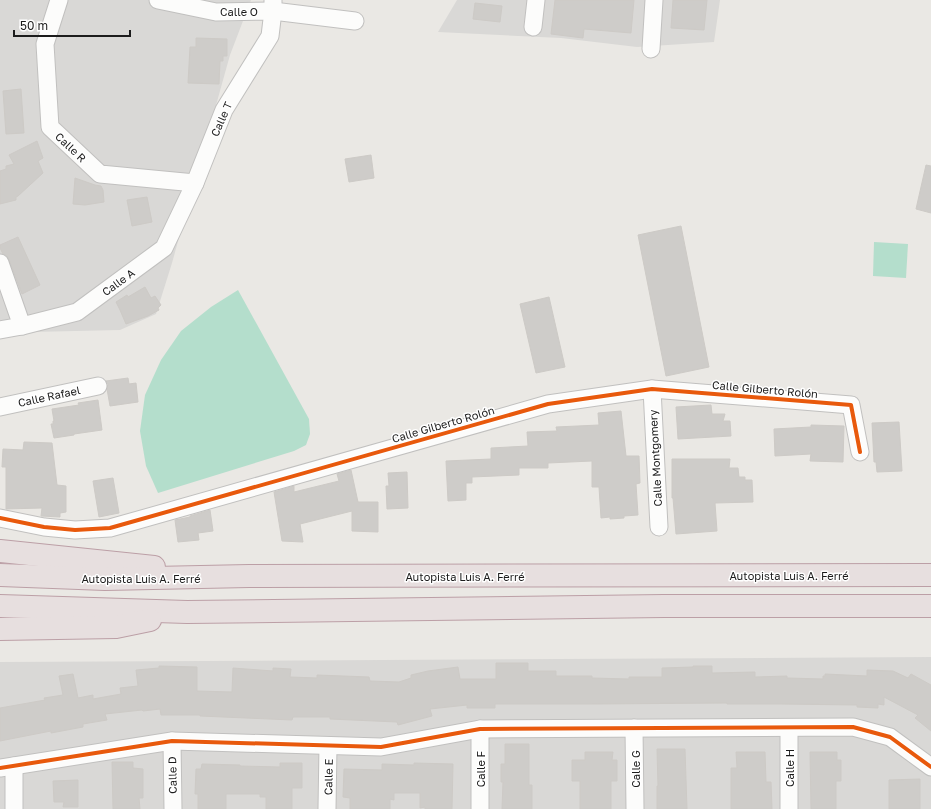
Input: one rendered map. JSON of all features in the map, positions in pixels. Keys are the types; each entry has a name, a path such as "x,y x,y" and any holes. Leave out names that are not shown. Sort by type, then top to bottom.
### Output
{"highway":[{"path":"0,551 249,576"},
{"name":"Autopista Luis A. Ferré","path":"0,575 105,579 249,576 931,575"},
{"path":"0,606 187,612 664,606 931,606"},
{"path":"0,629 116,627 187,612"}],"street":[{"name":"Calle R","path":"59,0 45,44 50,127 100,174 195,183"},
{"name":"Calle O","path":"158,0 216,12 273,6 355,21"},
{"path":"533,27 536,0"},
{"path":"651,49 654,0"},
{"name":"Calle T","path":"195,183 224,110 270,36 273,6"},
{"name":"Calle A","path":"0,330 77,312 164,248 195,183"},
{"path":"0,263 22,326"},
{"name":"Calle Rafael","path":"0,406 98,386"},
{"name":"Calle Gilberto Rolón","path":"0,518 44,527 75,530 110,528 548,404 652,388 851,405 860,452"},
{"name":"Calle Montgomery","path":"652,388 659,527"},
{"path":"14,809 7,767 172,741 381,747 480,730 853,727 890,737 931,767"},
{"name":"Calle G","path":"634,728 635,809"},
{"name":"Calle H","path":"789,728 789,809"},
{"name":"Calle F","path":"480,730 480,809"},
{"name":"Calle D","path":"172,741 173,809"},
{"name":"Calle E","path":"328,746 328,809"}],"shaded area":[{"path":"0,0 251,0 230,55 172,263 156,314 120,330 31,332 0,337"},
{"path":"457,0 720,0 714,42 637,47 561,38 438,32"},
{"path":"931,657 931,809 0,809 0,662"}],"green space":[{"path":"874,242 908,244 906,278 873,276"},
{"path":"238,290 309,419 310,434 306,445 294,451 158,493 146,466 140,431 145,395 161,360 181,331 211,307"}],"building":[{"path":"555,0 634,0 631,33 584,29 583,38 551,34"},
{"path":"673,0 707,0 704,30 671,28"},
{"path":"475,3 502,6 500,22 473,19"},
{"path":"196,38 227,39 227,56 223,56 223,61 220,61 219,84 188,83 190,47 196,47"},
{"path":"21,89 24,133 6,134 3,91"},
{"path":"37,141 43,158 38,161 43,173 16,197 16,200 0,204 0,171 6,169 6,166 14,164 9,155"},
{"path":"371,155 374,178 349,182 345,159"},
{"path":"926,165 931,166 931,213 916,209"},
{"path":"75,178 101,186 103,190 104,202 85,205 73,204"},
{"path":"147,197 152,222 132,226 127,200"},
{"path":"681,226 709,367 666,376 638,235"},
{"path":"18,237 40,285 22,294 9,260 0,248 0,245"},
{"path":"145,287 151,298 155,296 161,305 158,308 159,310 148,316 126,324 116,302"},
{"path":"549,297 565,367 536,373 520,304"},
{"path":"128,378 129,384 136,383 138,402 110,406 107,389 108,384 106,381"},
{"path":"98,400 102,430 54,438 51,424 53,424 54,421 52,409 79,405 78,403"},
{"path":"711,405 712,414 725,414 723,421 730,421 731,436 678,439 676,407"},
{"path":"621,411 626,456 639,456 640,483 636,484 638,515 624,516 624,518 601,518 599,487 592,487 592,461 548,463 548,468 519,468 519,475 472,477 472,483 466,483 466,500 448,501 446,461 491,459 491,448 528,446 527,432 557,431 556,427 599,425 598,413"},
{"path":"899,422 902,471 877,472 876,462 874,462 872,423"},
{"path":"811,425 844,426 843,462 810,461 811,454 775,456 774,429 811,427"},
{"path":"24,442 52,443 57,485 66,486 66,512 60,513 60,517 41,516 42,508 6,509 6,467 2,467 3,449 23,450"},
{"path":"672,459 730,459 729,468 738,468 739,477 745,477 745,480 752,480 753,502 715,503 717,531 676,534 672,498"},
{"path":"351,470 358,502 378,502 378,532 352,531 352,511 300,524 303,542 282,541 274,492 294,486 294,492 339,481 337,474"},
{"path":"407,472 408,508 387,509 386,486 389,486 388,473"},
{"path":"113,478 119,513 99,517 93,481"},
{"path":"210,510 213,531 198,533 199,540 178,542 175,520 190,517"},
{"path":"496,663 528,663 528,671 556,671 556,676 592,676 592,678 629,679 629,677 662,677 662,668 693,666 712,666 712,673 755,672 755,677 787,676 787,678 823,679 825,674 867,676 867,670 893,671 908,678 911,674 931,685 931,731 915,718 918,715 884,697 884,705 878,704 878,708 857,707 857,705 727,703 495,704 495,708 467,708 467,705 430,709 432,716 398,725 397,722 330,719 330,717 293,717 292,720 200,715 161,715 160,709 105,714 107,720 83,724 83,727 51,733 51,731 0,741 0,708 45,700 44,698 63,695 59,676 73,674 78,698 93,695 93,699 121,694 120,688 138,686 136,670 159,668 159,666 197,667 197,691 232,692 233,668 273,671 273,668 291,669 290,677 317,678 317,675 369,677 370,681 399,682 411,678 411,675 458,667 460,679 496,679"},
{"path":"505,744 529,744 529,785 532,785 532,809 502,809 503,782 501,782 501,764 505,764"},
{"path":"657,749 685,749 687,809 657,809"},
{"path":"585,752 613,752 612,760 617,760 617,781 611,781 611,809 580,809 580,781 572,781 572,760 585,760"},
{"path":"736,752 765,752 766,782 771,782 772,809 731,809 731,768 737,768"},
{"path":"810,752 837,752 837,760 841,760 841,781 836,781 836,809 811,809"},
{"path":"112,762 133,762 133,768 143,769 143,798 139,798 140,809 113,809"},
{"path":"280,763 302,763 302,788 292,788 292,809 266,809 266,797 260,797 260,794 226,794 226,809 198,809 198,794 195,794 196,769 201,769 202,764 280,767"},
{"path":"414,763 453,764 452,809 420,808 420,793 394,793 394,800 390,799 390,809 350,809 350,798 343,797 344,769 382,770 382,764 414,765"},
{"path":"920,779 920,809 889,809 889,780"},
{"path":"78,780 78,807 63,807 64,802 54,802 53,781"}],"cycle path":[{"path":"0,518 44,527 75,530 110,528 548,404 652,389 851,405 860,452"},
{"path":"0,768 172,741 381,747 480,729 853,727 890,737 931,767"}]}
